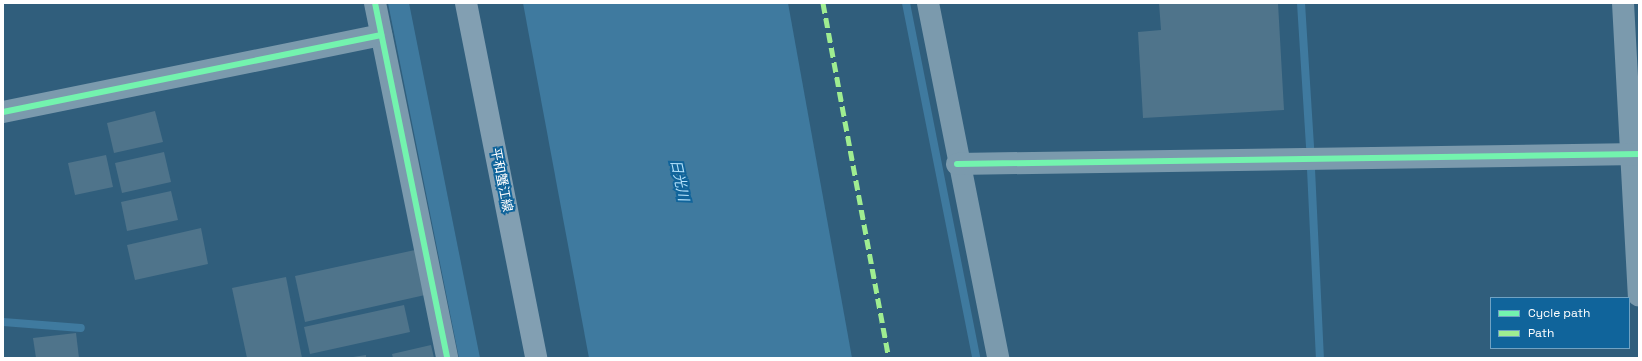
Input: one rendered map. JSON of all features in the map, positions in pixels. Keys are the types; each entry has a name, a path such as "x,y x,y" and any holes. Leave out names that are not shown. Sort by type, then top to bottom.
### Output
{"main road":[{"name":"平和蟹江線","path":"466,3 536,358"}],"street":[{"path":"375,3 448,358"},
{"path":"928,3 957,164 998,358"},
{"path":"1623,3 1635,154 1639,296"},
{"path":"3,112 382,35"},
{"path":"957,164 1635,154"}],"water":[{"path":"388,3 409,3 480,358 459,358"},
{"name":"日光川","path":"523,3 788,3 852,358 589,358"}],"building":[{"path":"1159,3 1278,3 1284,110 1143,118 1138,32 1161,30"},
{"path":"155,111 163,142 114,153 107,123"},
{"path":"164,152 171,182 122,193 115,163"},
{"path":"106,155 113,187 75,195 68,163"},
{"path":"171,191 178,220 127,231 121,202"},
{"path":"201,228 208,264 135,280 127,245"},
{"path":"415,250 425,295 305,322 295,276"},
{"path":"286,277 302,358 247,358 232,288"},
{"path":"404,305 410,332 310,354 304,327"},
{"path":"76,333 79,358 36,358 33,338"},
{"path":"431,345 434,358 393,358 392,354"},
{"path":"366,355 366,358 353,358 353,357"}],"waterway":[{"path":"906,3 976,358"},
{"path":"1301,3 1310,147"},
{"path":"1311,169 1320,358"},
{"path":"3,322 81,328"}],"marked path":[{"path":"823,3 889,358"}],"cycle path":[{"path":"375,3 447,358"},
{"path":"3,112 381,35"},
{"path":"957,164 1639,154"}]}
